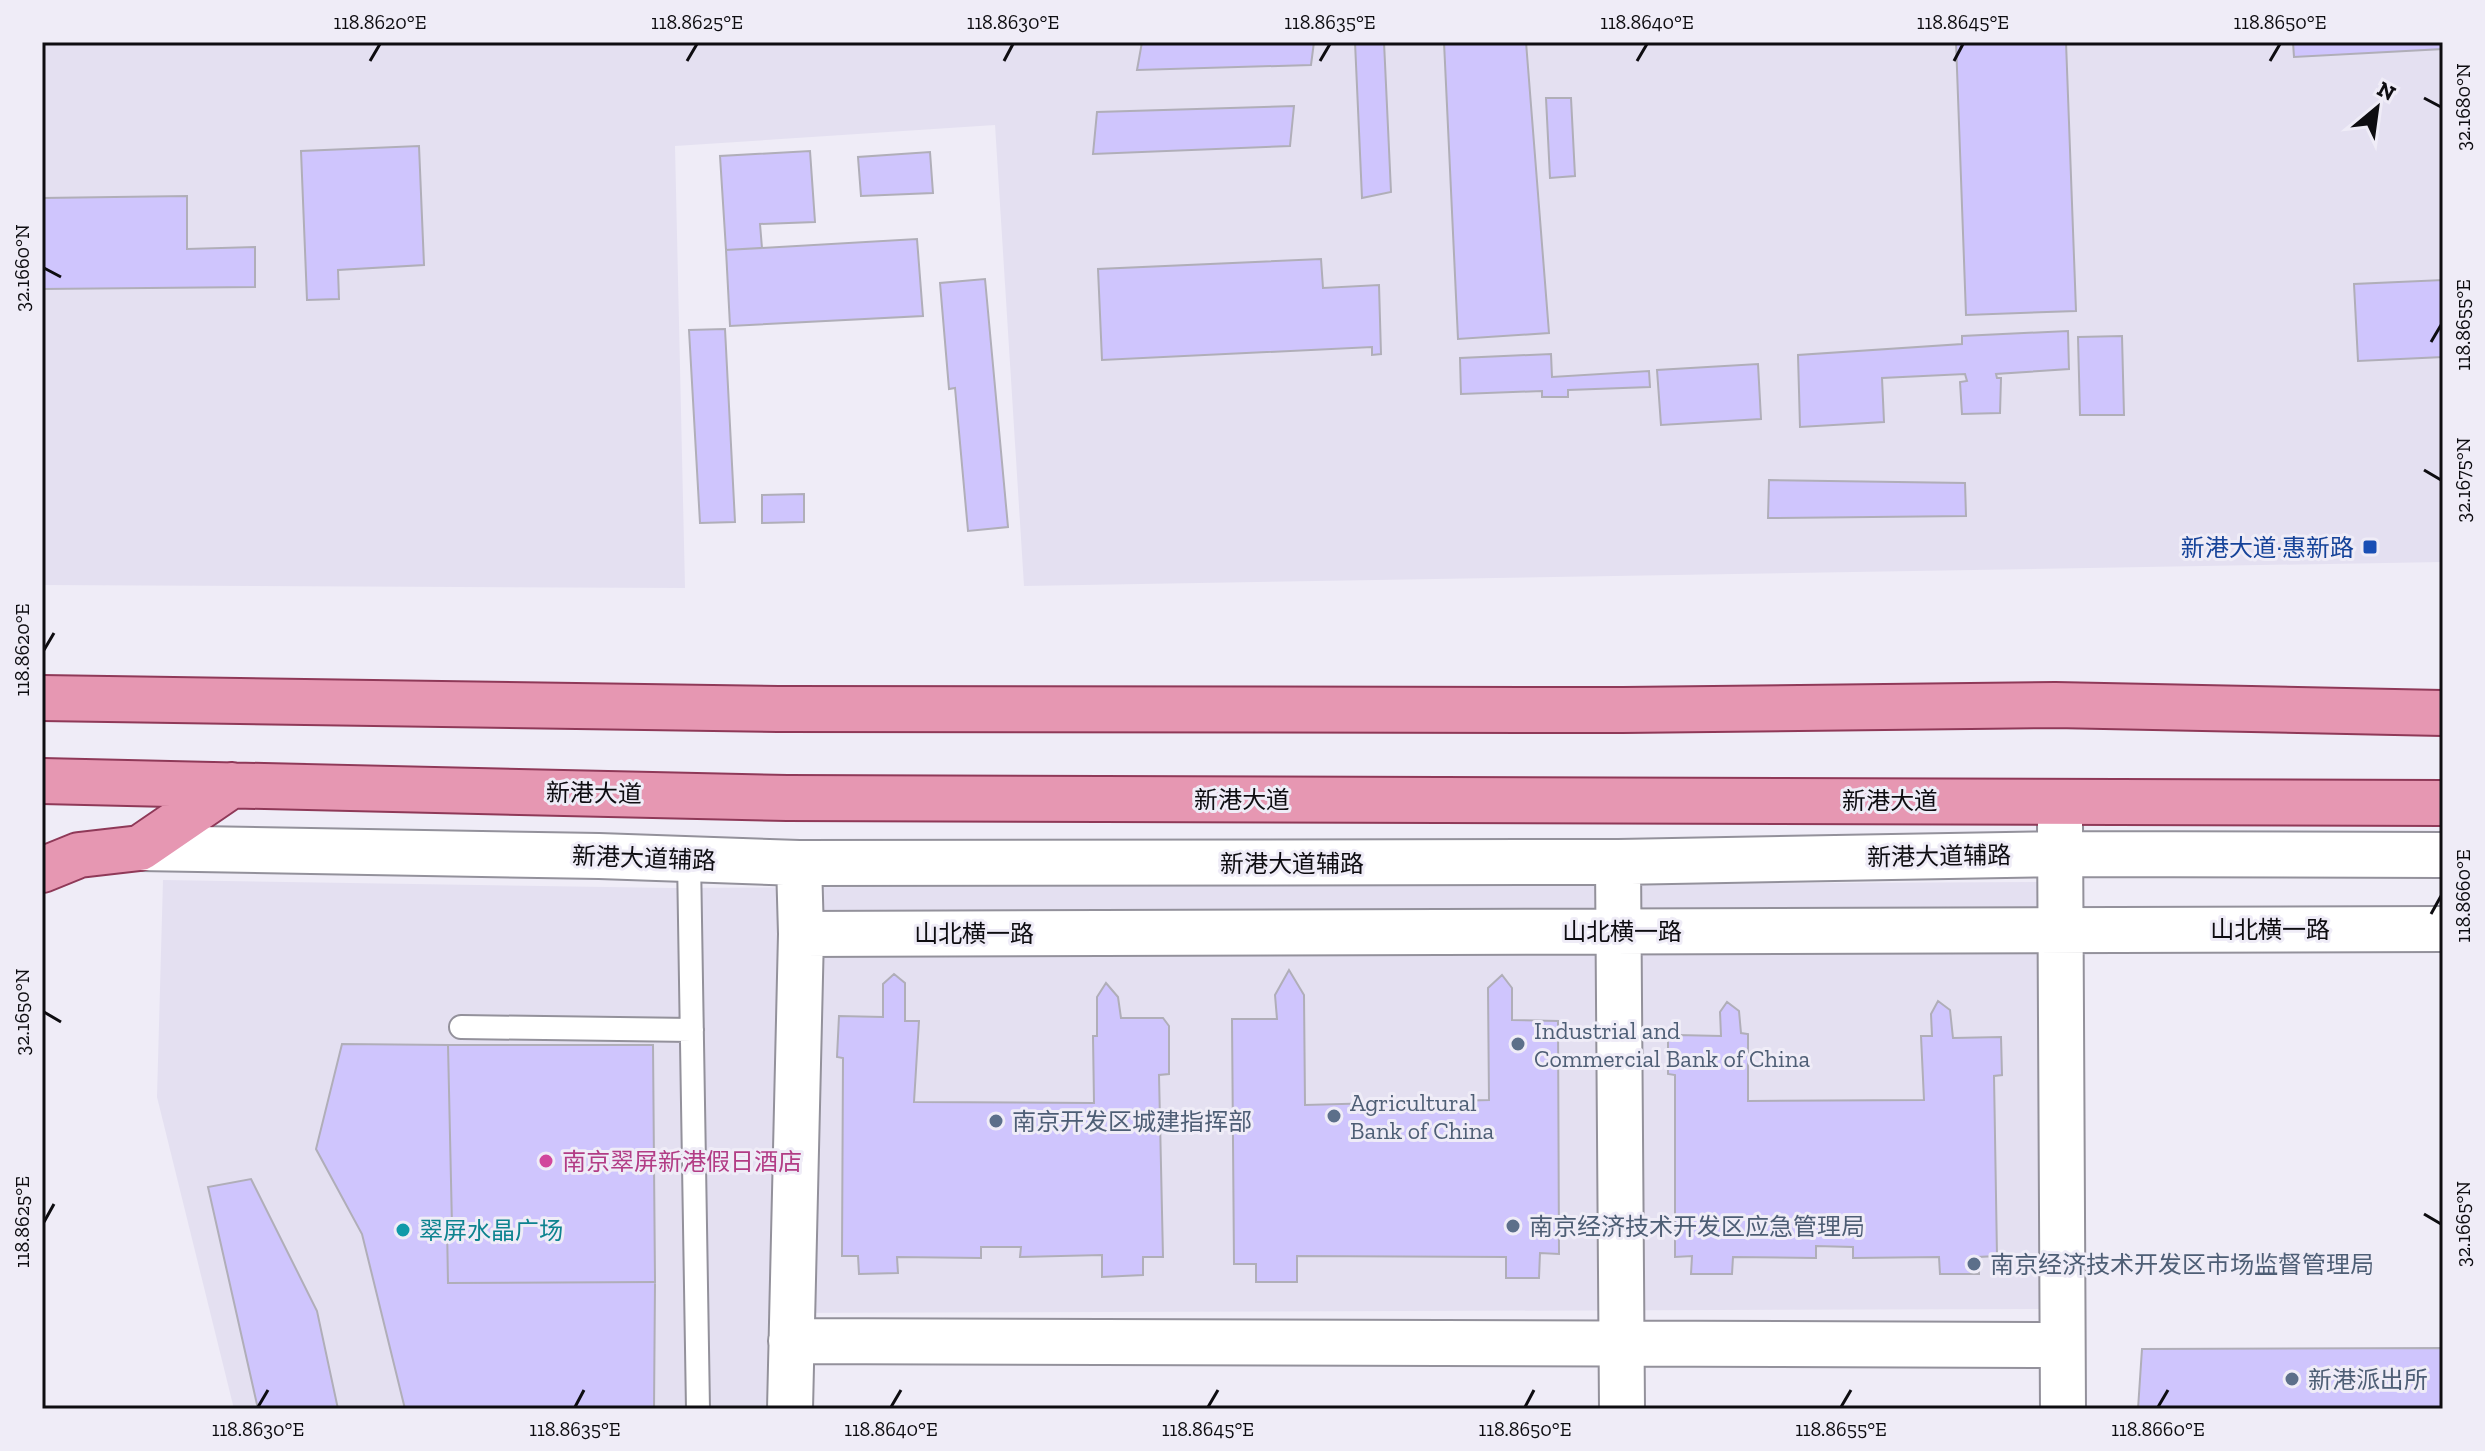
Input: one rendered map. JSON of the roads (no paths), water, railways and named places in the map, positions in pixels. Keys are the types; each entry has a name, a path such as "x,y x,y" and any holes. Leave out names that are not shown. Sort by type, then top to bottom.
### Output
{"main road":[{"path":"42,698 778,709 1623,710 2055,705 2443,713"},
{"name":"新港大道","path":"42,781 787,798 2443,803"},
{"path":"42,870 79,855 140,848 232,785"}],"street":[{"path":"2060,800 2063,1409"},
{"name":"新港大道辅路","path":"140,848 799,863 1618,862 2060,854 2443,855"},
{"path":"1618,862 1622,1409"},
{"path":"790,1409 801,934 799,863"},
{"name":"山北横一路","path":"801,934 2443,929"},
{"path":"791,1341 2062,1345"}],"lane":[{"path":"689,859 698,1409"},
{"path":"461,1027 692,1030"}],"place":[{"name":"新港大道·惠新路","path":"2370,547"},
{"name":"Industrial and Commercial Bank of China","path":"1518,1044"},
{"name":"Agricultural Bank of China","path":"1334,1116"},
{"name":"南京开发区城建指挥部","path":"996,1121"},
{"name":"南京翠屏新港假日酒店","path":"546,1161"},
{"name":"南京经济技术开发区应急管理局","path":"1513,1226"},
{"name":"翠屏水晶广场","path":"403,1230"},
{"name":"南京经济技术开发区市场监督管理局","path":"1974,1264"},
{"name":"新港派出所","path":"2292,1379"}]}
